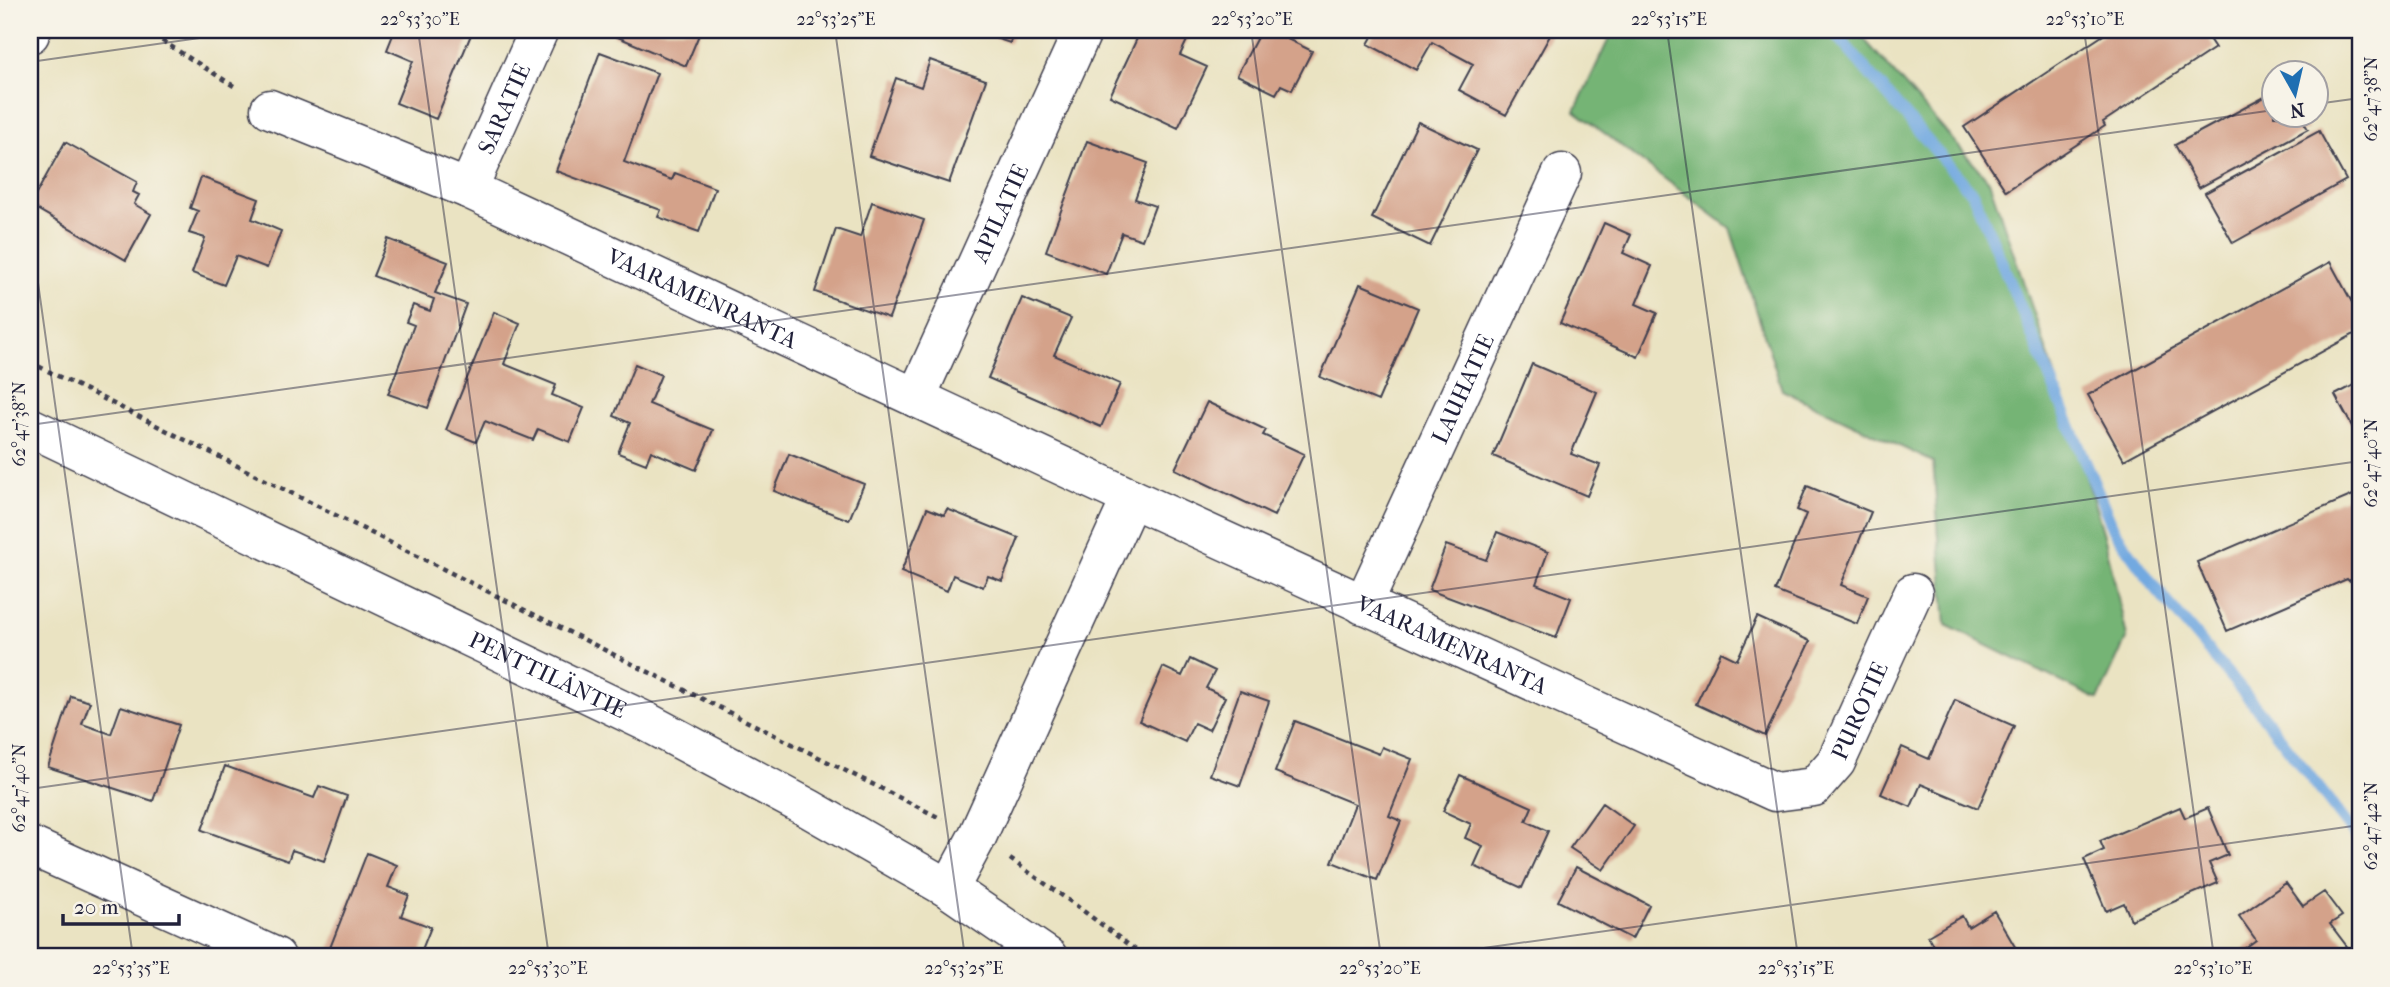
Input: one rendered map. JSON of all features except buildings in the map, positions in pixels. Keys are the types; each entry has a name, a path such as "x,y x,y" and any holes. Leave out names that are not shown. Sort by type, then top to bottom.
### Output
{"street":[{"name":"SARATIE","path":"468,189 539,30"},
{"name":"APILATIE","path":"916,398 1083,30"},
{"name":"VAARAMENRANTA","path":"270,109 468,189 1131,498 1775,792"},
{"name":"LAUHATIE","path":"1363,604 1562,173"},
{"name":"PENTTILÄNTIE","path":"30,427 647,722 808,808 949,888 1048,957"},
{"path":"949,888 977,837 1131,498"},
{"name":"PUROTIE","path":"1775,792 1814,787 1836,762 1913,593"},
{"path":"33,847 276,957"}],"path":[{"path":"145,30 270,109"},
{"path":"30,362 977,837 1145,957"}],"green space":[{"path":"1613,30 1856,30 1989,181 2052,366 2104,535 2127,637 2098,700 1946,625 1933,462 1782,390 1730,228 1575,111"}],"waterway":[{"path":"1832,30 1973,194 2114,530 2154,586 2260,712 2360,841"}]}
